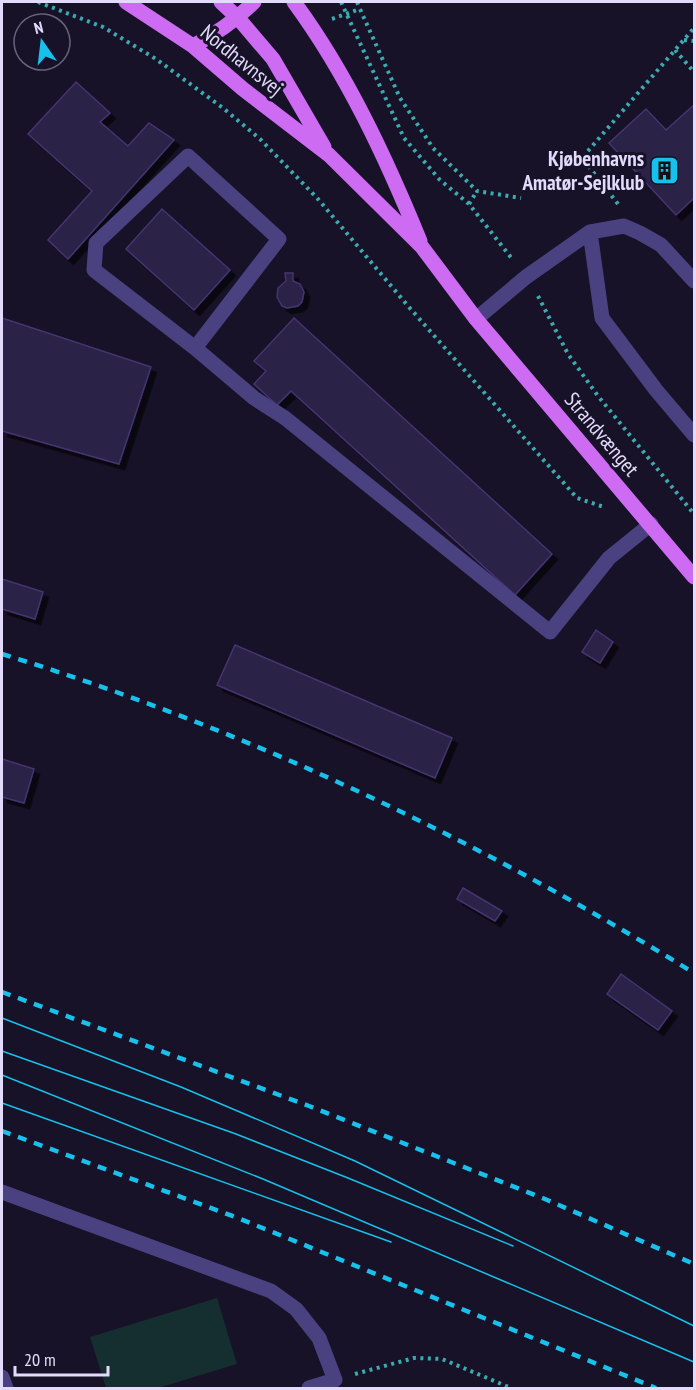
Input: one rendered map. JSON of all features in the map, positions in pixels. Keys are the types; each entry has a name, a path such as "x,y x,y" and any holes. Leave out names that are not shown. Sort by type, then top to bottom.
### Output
{"main road":[{"name":"Nordhavnsvej","path":"126,2 193,46 243,89 329,155"},
{"path":"221,2 273,59 329,155"},
{"path":"193,46 220,31 254,2"},
{"name":"Strandvænget","path":"294,2 313,28 344,81 395,180 422,247"},
{"name":"Strandvænget","path":"329,155 422,247 476,319 694,577"}],"street":[{"path":"195,348 279,239 188,156 96,243 94,270 195,348 254,398 285,418 550,632 609,558 651,524"},
{"path":"476,319 526,277 590,232 624,226 640,232 661,245 694,281"},
{"path":"590,232 602,318 656,390 694,435"},
{"path":"2,1192 271,1291 296,1309 319,1338 335,1380 309,1389"},
{"path":"2,1377 6,1389"}],"path":[{"path":"38,2 103,27 156,59 223,108 260,139 318,198 416,315 577,498 609,509"},
{"path":"342,2 404,138 440,180 469,204 526,277 543,304 568,354 598,396 694,514"},
{"path":"357,2 400,98 433,148 477,191 521,198"},
{"path":"346,13 360,9"},
{"path":"640,232 582,158 694,28"},
{"path":"683,40 694,41"},
{"path":"675,50 694,72"},
{"path":"469,204 477,191"},
{"path":"335,1380 414,1358 442,1359 511,1389"}],"green space":[{"path":"217,1298 237,1364 158,1388 106,1388 90,1337"}],"building":[{"path":"76,82 110,113 100,122 128,146 149,123 174,140 68,259 48,240 92,191 28,134"},
{"name":"Kjøbenhavns Amatør-Sejlklub","path":"694,105 694,198 676,215 609,143 646,109 666,130"},
{"path":"162,209 230,270 194,310 126,249"},
{"path":"285,273 293,273 293,281 300,284 304,292 302,302 298,306 287,308 282,306 277,297 278,288 286,281"},
{"path":"2,318 151,367 119,464 2,431"},
{"path":"294,318 552,554 515,595 291,391 277,405 254,384 266,371 254,361"},
{"path":"2,579 43,592 35,619 2,609"},
{"path":"596,630 613,642 600,663 582,652"},
{"path":"235,645 452,738 435,778 217,685"},
{"path":"2,759 34,769 24,803 2,797"},
{"path":"463,888 502,911 495,921 457,899"},
{"path":"621,974 672,1011 658,1030 607,994"}],"tram line":[{"path":"2,1018 181,1087 355,1161 694,1326"},
{"path":"2,1051 236,1134 513,1246"},
{"path":"2,1075 263,1179 694,1362"},
{"path":"2,1103 391,1242"}],"railway":[{"path":"2,654 183,717 358,791 529,877 694,973"},
{"path":"2,992 309,1106 545,1199 694,1264"},
{"path":"2,1131 238,1218 656,1388"}],"place":[{"name":"Kjøbenhavns Amatør-Sejlklub","path":"665,170"}]}
